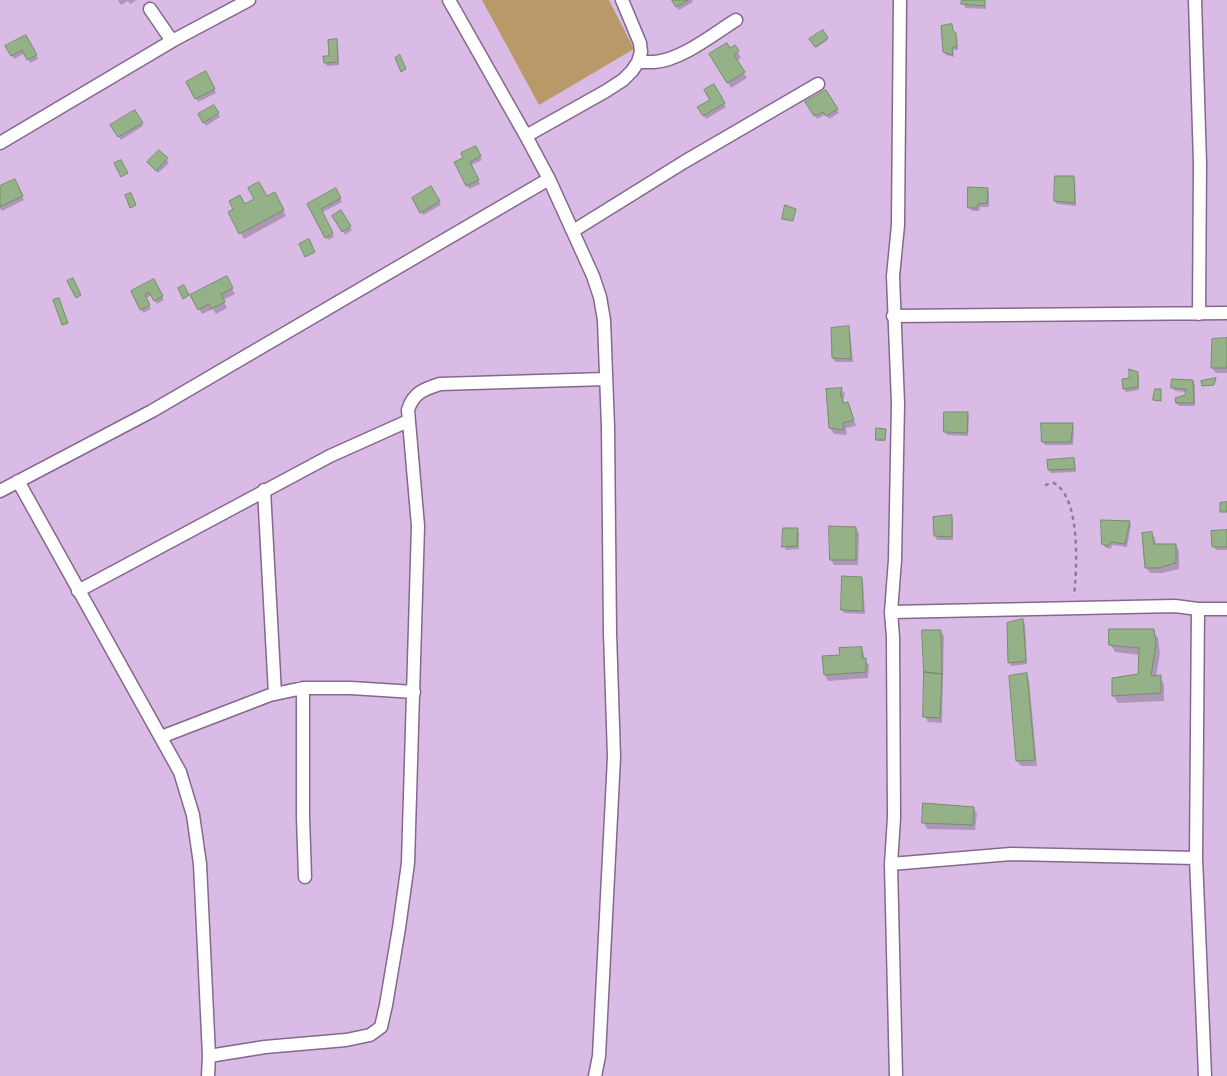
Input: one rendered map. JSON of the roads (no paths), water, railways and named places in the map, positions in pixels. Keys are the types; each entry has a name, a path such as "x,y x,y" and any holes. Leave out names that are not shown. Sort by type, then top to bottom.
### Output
{"street":[{"path":"0,143 172,41 249,0"},
{"path":"449,0 526,136 574,231 600,297 604,320 614,757 600,1046 595,1076"},
{"path":"526,136 623,80 638,62 641,52 640,43 622,0"},
{"path":"896,1076 891,864 894,818 893,637 891,612 895,560 898,404 893,276 898,225 900,0"},
{"path":"1195,0 1200,163 1199,314"},
{"path":"150,9 172,41"},
{"path":"638,62 655,62 670,58 690,49 736,20"},
{"path":"574,231 684,162 818,84"},
{"path":"0,491 152,411 549,180"},
{"path":"894,316 1227,313"},
{"path":"209,1056 266,1047 346,1040 370,1035 381,1027 399,928 408,863 418,526 408,421 408,410 411,400 423,389 440,384 606,379"},
{"path":"78,590 330,456 408,421"},
{"path":"18,482 180,772 192,815 200,864 209,1056 208,1076"},
{"path":"264,490 275,694"},
{"path":"891,612 1176,606 1227,609"},
{"path":"1198,608 1196,858 1205,1076"},
{"path":"162,737 275,694 303,688 351,688 414,692"},
{"path":"303,688 302,817 305,877"},
{"path":"891,864 1011,854 1196,858"}]}
